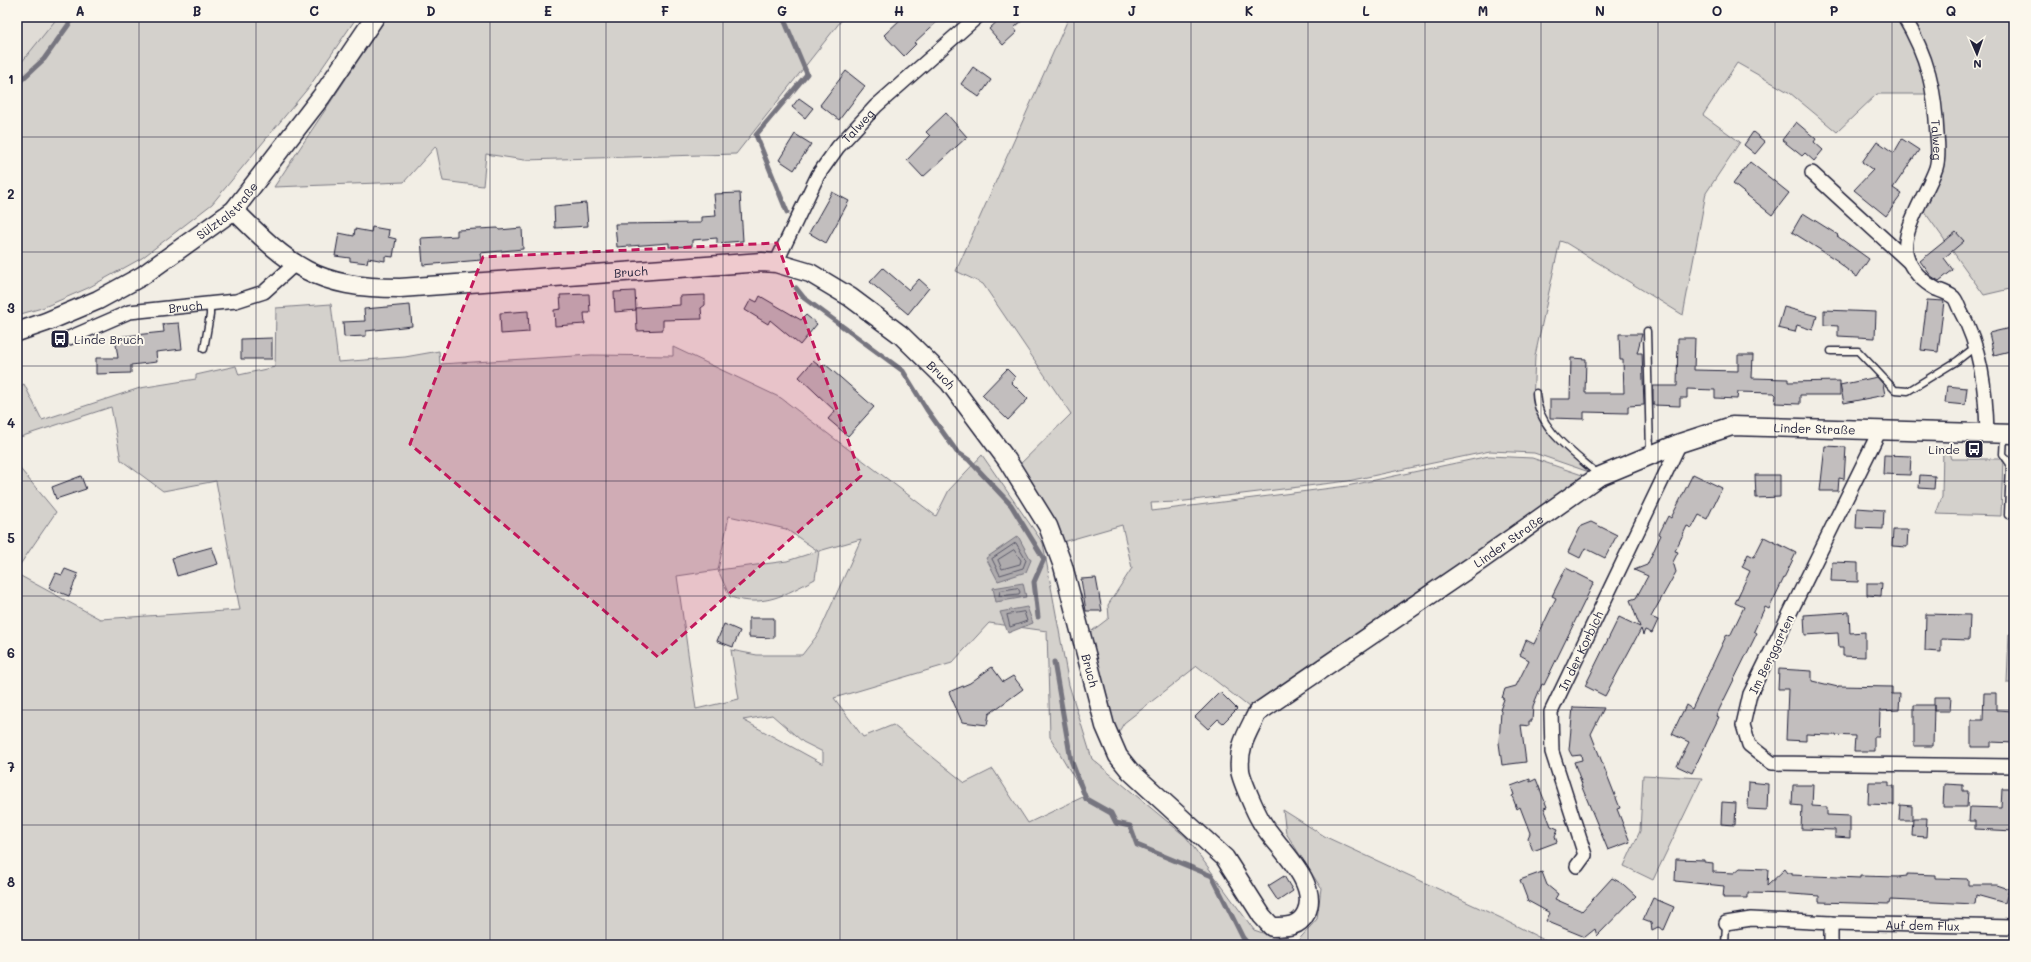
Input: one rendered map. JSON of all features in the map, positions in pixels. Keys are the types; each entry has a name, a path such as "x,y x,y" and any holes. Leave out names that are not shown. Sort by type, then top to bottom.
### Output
{"street":[{"name":"Sülztalstraße","path":"17,332 46,322 98,300 142,276 234,210 321,97 375,17"},
{"name":"Talweg","path":"776,263 818,175 838,147 876,106 977,17"},
{"name":"Talweg","path":"1904,17 1919,42 1929,73 1936,104 1938,145 1937,167 1909,230 1905,246 1910,263 1915,272 1929,285 1953,297 1968,324 1980,362 1986,405 2002,434"},
{"name":"Talweg","path":"1812,173 1910,263"},
{"name":"Bruch","path":"234,210 264,240 295,264 318,277 331,281 370,288 400,288 762,262 776,263 810,273 850,296 900,334 949,382 1007,460 1048,526 1063,566 1105,726 1118,756 1130,771 1224,858 1262,916 1272,927 1289,927 1302,920"},
{"name":"Bruch","path":"69,338 129,312 236,302 264,292 295,264"},
{"name":"Linder Straße","path":"1302,920 1308,909 1308,892 1300,872 1261,822 1240,772 1242,744 1257,713 1600,476 1680,443 1732,426 2002,434"},
{"name":"Im Berggarten","path":"1880,430 1750,694 1743,725 1749,745 1772,763 2014,766"},
{"name":"In der Korbich","path":"1577,866 1585,855 1552,752 1551,712 1680,443"},
{"name":"Auf dem Flux","path":"1726,923 1752,919 1831,923 2014,926"},
{"path":"1831,923 1831,945"}],"lane":[{"path":"204,349 210,314 210,304"},
{"path":"1647,331 1650,455"},
{"path":"1831,351 1858,351 1895,390 1908,391 1957,361 1975,347"},
{"path":"1536,393 1536,404 1552,432 1600,476"},
{"path":"2002,434 2003,454 2010,464 2008,515"},
{"name":"Auf dem Flux","path":"1725,945 1726,923"}],"highlighted area":[{"path":"777,243 861,476 658,657 410,444 483,257"}],"shaded area":[{"path":"17,17 58,17 17,68"},
{"path":"58,17 357,17 309,87 212,204 142,258 88,288 42,308 17,315 17,68"},
{"path":"387,17 844,17 736,154 524,160 486,154 483,186 443,181 436,146 404,182 274,187"},
{"path":"1069,17 1898,17 1911,38 1929,94 1877,94 1837,132 1790,93 1737,63 1703,115 1740,142 1706,193 1683,315 1566,243 1560,241 1535,356 1533,403 1550,433 1593,471 1592,473 1534,453 1490,451 1348,481 1177,502 1151,503 1152,511 1347,486 1489,456 1532,458 1591,478 1254,711 1197,666 1124,723 1110,747 1076,643 1109,618 1108,605 1132,568 1122,525 1052,545 1012,472 1071,414 983,284 956,271"},
{"path":"1910,17 2014,17 2014,288 1984,295 1921,207 1940,166 1933,70 1922,35"},
{"path":"331,304 338,362 405,357 439,351 440,364 592,355 673,356 673,347 781,398 936,516 949,490 982,455 1043,543 1069,685 1092,759 1186,837 1254,930 1295,944 1317,919 1321,888 1286,833 1283,810 1326,837 1501,918 1554,945 17,945 17,574 100,619 240,610 216,481 163,491 121,460 111,407 17,438 17,388 24,384 42,420 140,388 196,379 196,375 236,366 239,375 275,367 276,308","holes":["729,516 786,529 818,551 787,561 718,570","861,539 819,633 802,655 757,655 731,650 739,699 696,709 677,576 718,570 730,597 754,601 784,595 815,579 819,551","989,623 1047,631 1050,737 1085,796 1028,823 993,769 965,783 893,725 863,737 834,698 952,663","772,715 803,742 823,752 823,764 743,720"]},
{"path":"1943,447 1948,449 1951,459 2003,459 2001,516 1936,514 1942,497"},
{"path":"17,465 56,512 17,569"},
{"path":"2009,634 2014,634 2014,683 2007,683"},
{"path":"1643,775 1702,778 1653,880 1624,866 1640,831"}],"water":[{"path":"1018,536 1031,560 1026,572 998,581 986,558"},
{"path":"1023,583 1026,597 996,602 993,588"},
{"path":"1027,607 1033,623 1008,633 1000,612"}],"building":[{"path":"903,17 942,17 914,43 916,44 904,56 884,35"},
{"path":"1002,17 1026,17 1014,28 1017,32 1003,45 989,29"},
{"path":"973,67 991,80 979,97 961,84"},
{"path":"846,71 865,86 839,120 820,105"},
{"path":"799,98 813,108 805,118 792,107"},
{"path":"946,113 967,137 923,177 907,160 930,136 926,132"},
{"path":"1796,122 1816,139 1814,142 1823,150 1814,161 1805,153 1802,156 1782,140"},
{"path":"1753,132 1765,142 1755,154 1744,145"},
{"path":"795,134 811,144 794,170 779,160"},
{"path":"1902,139 1919,150 1893,188 1902,194 1886,216 1854,190 1873,170 1862,162 1877,141 1894,153"},
{"path":"1750,162 1789,193 1772,215 1733,184"},
{"path":"832,192 849,201 826,243 809,233"},
{"path":"740,193 743,241 717,243 717,238 692,240 692,246 669,247 669,243 617,247 615,224 701,223 701,217 716,216 714,194"},
{"path":"586,203 588,226 555,228 554,206"},
{"path":"1803,213 1838,235 1837,236 1869,259 1857,277 1837,262 1838,261 1792,232"},
{"path":"372,227 389,230 388,237 396,239 393,257 385,256 385,261 368,258 367,263 350,261 350,258 335,256 339,233 354,236 355,229 371,232"},
{"path":"498,228 499,230 522,228 523,249 480,253 481,260 423,265 421,238 457,236 457,230"},
{"path":"1956,232 1964,241 1944,258 1953,270 1939,281 1931,276 1920,261"},
{"path":"883,268 909,290 919,279 929,288 908,314 870,282"},
{"path":"635,291 636,310 615,312 614,292"},
{"path":"589,294 590,313 584,313 585,324 555,326 554,310 561,309 560,295"},
{"path":"705,295 705,305 701,308 702,319 663,320 663,330 637,331 636,308 680,305 680,296"},
{"path":"760,296 801,320 806,315 817,324 800,345 770,320 768,324 745,310 751,299 757,302"},
{"path":"1927,300 1944,301 1938,352 1921,350"},
{"path":"410,305 412,326 366,331 366,336 344,337 343,322 365,321 364,309"},
{"path":"1784,307 1817,316 1813,330 1797,325 1795,332 1778,328"},
{"path":"1824,310 1876,312 1875,338 1838,336 1838,326 1824,325"},
{"path":"528,311 529,332 501,334 500,313"},
{"path":"179,323 182,349 156,352 157,362 131,365 131,373 96,374 96,358 118,358 115,337 164,332 163,324"},
{"path":"2014,327 2014,350 1994,355 1989,333"},
{"path":"1619,334 1642,334 1637,353 1642,353 1644,405 1628,406 1628,413 1584,412 1584,419 1550,418 1550,399 1570,399 1571,358 1586,359 1585,393 1624,393 1623,360 1620,360"},
{"path":"272,338 272,359 241,359 241,339"},
{"path":"1678,338 1695,338 1694,370 1738,371 1738,355 1753,355 1752,378 1788,379 1788,382 1840,381 1840,395 1800,395 1800,404 1775,403 1776,395 1774,393 1738,392 1737,399 1715,398 1715,390 1687,389 1687,398 1680,398 1680,406 1653,405 1653,386 1677,386"},
{"path":"813,361 822,368 825,364 874,407 848,436 828,419 835,411 799,377"},
{"path":"1007,369 1015,377 1011,382 1028,399 1008,420 982,395"},
{"path":"1877,377 1883,384 1885,395 1844,403 1840,385"},
{"path":"1947,386 1967,388 1965,405 1945,403"},
{"path":"1825,446 1846,447 1844,479 1839,478 1838,491 1820,491"},
{"path":"1884,455 1911,456 1910,475 1883,474"},
{"path":"1693,474 1722,488 1707,519 1699,515 1692,528 1687,526 1675,551 1678,552 1672,564 1674,565 1676,572 1651,617 1658,620 1652,633 1645,630 1643,635 1641,629 1605,696 1585,686 1619,617 1640,627 1630,600 1636,598 1648,576 1634,570 1647,565 1668,516 1671,518"},
{"path":"1755,475 1780,475 1780,497 1756,498"},
{"path":"1920,475 1935,476 1934,489 1919,488"},
{"path":"81,476 86,489 56,499 52,487"},
{"path":"1857,508 1884,510 1883,529 1856,528"},
{"path":"1591,522 1617,535 1605,558 1585,548 1580,558 1568,552 1581,526"},
{"path":"1893,530 1908,530 1907,547 1892,546"},
{"path":"1764,537 1796,553 1769,609 1765,607 1754,631 1757,633 1716,716 1719,717 1692,773 1677,766 1689,742 1672,734 1686,705 1692,709 1727,634 1730,636 1744,607 1735,603 1750,571 1742,567 1748,554 1754,557"},
{"path":"212,547 218,564 177,576 172,558"},
{"path":"1832,562 1858,563 1858,582 1831,581"},
{"path":"1566,568 1594,582 1544,685 1542,684 1533,706 1532,721 1529,721 1529,726 1521,725 1526,762 1502,765 1499,743 1500,710 1504,699 1502,698 1505,689 1516,686 1529,660 1520,655 1526,640 1534,644 1556,598 1552,596"},
{"path":"65,569 78,574 69,596 49,588 56,573 62,575"},
{"path":"1096,578 1102,611 1086,611 1081,579"},
{"path":"1867,583 1882,583 1881,596 1867,595"},
{"path":"1849,612 1850,633 1865,632 1865,657 1843,656 1843,648 1839,648 1838,633 1805,635 1804,615"},
{"path":"1926,614 1970,615 1969,640 1941,639 1941,652 1925,651"},
{"path":"749,618 774,618 774,638 749,637"},
{"path":"724,624 740,631 733,647 717,641"},
{"path":"992,667 1003,682 1013,676 1023,689 989,714 987,725 962,722 949,692 970,683"},
{"path":"1779,669 1812,671 1812,681 1838,687 1892,687 1892,694 1900,694 1899,710 1880,711 1879,737 1874,737 1874,751 1854,751 1855,736 1806,734 1806,741 1786,740 1788,689 1778,689"},
{"path":"1220,692 1237,709 1223,723 1218,719 1208,729 1195,717"},
{"path":"1984,693 1996,693 1996,710 2014,711 2014,743 1991,742 1991,747 1971,747 1971,720 1983,720"},
{"path":"1934,697 1951,697 1950,711 1934,711"},
{"path":"1914,705 1934,705 1933,746 1914,746"},
{"path":"1573,707 1604,708 1591,734 1620,808 1617,809 1630,842 1608,850 1581,785 1582,784 1574,762 1582,760 1581,755 1572,756 1569,750"},
{"path":"1530,779 1530,782 1536,779 1547,807 1544,808 1551,826 1558,829 1555,836 1557,842 1533,851 1528,838 1530,833 1520,807 1517,809 1512,796 1514,795 1511,786"},
{"path":"1749,782 1768,784 1767,810 1748,809"},
{"path":"1869,782 1889,782 1889,786 1894,786 1894,805 1868,804"},
{"path":"1944,784 1963,785 1963,791 1968,791 1967,807 1943,807"},
{"path":"1793,785 1813,785 1812,806 1827,807 1827,815 1850,816 1850,838 1835,837 1835,830 1801,829 1802,806 1792,805"},
{"path":"2002,789 2014,789 2014,831 1975,829 1975,821 1969,821 1970,807 2001,808"},
{"path":"1722,802 1736,803 1735,825 1721,824"},
{"path":"1900,805 1912,806 1912,820 1899,820"},
{"path":"1913,818 1927,818 1926,837 1912,836"},
{"path":"1676,859 1704,860 1704,862 1713,863 1713,872 1734,873 1740,868 1768,869 1767,886 1785,869 1788,873 1792,873 1792,875 1860,878 1860,876 1898,877 1907,876 1907,874 1936,875 1936,878 1968,879 1968,885 1997,885 2009,889 2005,903 1976,895 1975,904 1890,900 1889,904 1819,902 1819,896 1792,894 1748,893 1748,898 1723,898 1724,886 1675,881"},
{"path":"1542,872 1547,885 1558,894 1555,899 1582,911 1612,878 1623,884 1636,896 1597,936 1595,929 1585,937 1546,921 1550,913 1528,901 1520,880"},
{"path":"1284,876 1293,891 1278,901 1268,886"},
{"path":"1653,898 1674,907 1664,930 1658,927 1652,930 1651,923 1643,920"}],"waterway":[{"path":"17,84 44,59 74,17"},
{"path":"783,17 807,74 756,135 787,212"},
{"path":"17,110 20,82"},
{"path":"796,288 804,298 903,371 927,410 957,452 969,460 1011,505 1044,559 1034,582 1038,617"},
{"path":"1054,662 1071,760 1086,799 1111,813 1116,823 1130,826 1137,845 1212,876 1243,938 1249,945"}],"place":[{"name":"Linde Bruch","path":"60,339"},
{"name":"Linde","path":"1974,449"}]}
